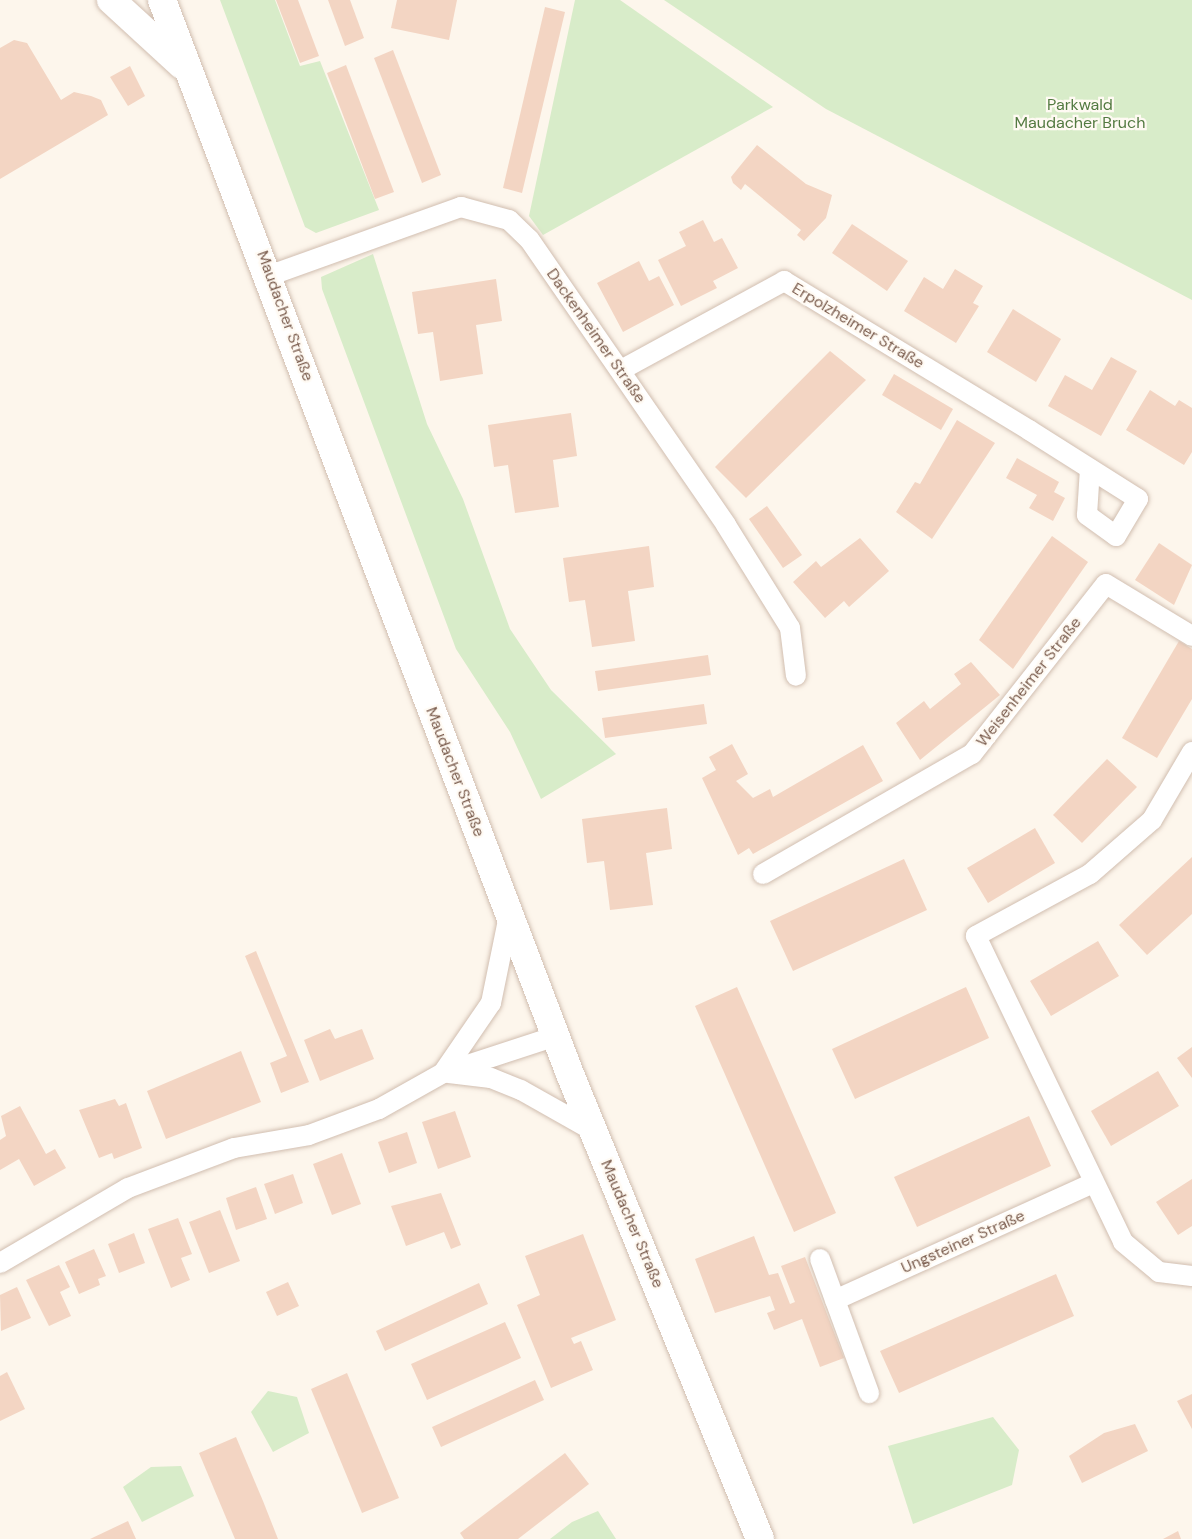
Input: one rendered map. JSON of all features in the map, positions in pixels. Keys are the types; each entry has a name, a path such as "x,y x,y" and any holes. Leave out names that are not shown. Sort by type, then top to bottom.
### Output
{"street":[{"path":"111,0 191,74"},
{"name":"Maudacher Straße","path":"162,0 271,275 592,1130 760,1539"},
{"name":"Dackenheimer Straße","path":"271,275 416,219 462,207 489,212 530,239 621,370 790,628 796,676"},
{"name":"Erpolzheimer Straße","path":"621,370 784,281 1090,469"},
{"name":"Weisenheimer Straße","path":"763,874 972,754 1106,584 1192,636"},
{"path":"1192,752 1152,820 1090,874 976,936 1091,1184 1123,1242 1159,1272 1192,1276"},
{"path":"443,1073 491,1003 510,912"},
{"path":"0,1263 128,1188 234,1148 309,1135 379,1109 443,1073 556,1036"},
{"path":"443,1073 491,1078 521,1090 592,1130"},
{"name":"Ungsteiner Straße","path":"835,1300 1091,1184"},
{"path":"820,1259 869,1394"}],"green space":[{"path":"220,0 275,0 300,66 320,61 379,210 316,233 305,227"},
{"path":"575,0 620,0 773,107 543,235 529,216"},
{"name":"Parkwald Maudacher Bruch","path":"664,0 1192,0 1192,300 826,109"},
{"path":"373,254 427,424 463,499 510,629 551,690 616,754 541,799 510,732 456,649 322,289 321,277"},
{"path":"268,1391 297,1397 309,1433 273,1452 251,1412"},
{"path":"993,1417 1019,1450 1012,1485 913,1524 888,1446"},
{"path":"181,1466 194,1496 142,1522 123,1487 151,1467"},
{"path":"598,1511 616,1539 550,1539 572,1522"}],"building":[{"path":"276,0 298,0 319,56 300,63"},
{"path":"328,0 350,0 364,38 345,46"},
{"path":"397,0 457,0 449,40 391,28"},
{"path":"545,7 565,12 522,193 503,188"},
{"path":"14,40 27,43 61,100 74,92 91,96 101,100 108,115 0,179 0,48"},
{"path":"393,50 441,175 422,183 374,58"},
{"path":"346,65 394,192 375,199 327,73"},
{"path":"130,66 145,96 128,106 110,77"},
{"path":"757,145 806,184 832,195 826,218 804,241 797,235 801,230 750,188 745,184 741,190 733,183 731,177"},
{"path":"703,220 714,242 722,238 738,268 713,281 717,288 681,306 658,260 686,246 679,232"},
{"path":"852,224 908,261 887,291 832,253"},
{"path":"639,261 649,281 659,276 674,305 623,332 597,283"},
{"path":"955,269 983,286 973,303 979,306 956,343 904,311 924,277 943,289"},
{"path":"496,279 502,321 476,325 483,374 440,381 433,332 418,334 412,292"},
{"path":"1013,309 1061,339 1036,382 987,352"},
{"path":"830,351 866,380 746,498 715,467"},
{"path":"1111,357 1137,371 1101,436 1048,406 1065,375 1092,390"},
{"path":"894,374 953,409 941,430 882,395"},
{"path":"1150,390 1175,406 1179,400 1192,408 1192,452 1184,465 1126,430"},
{"path":"571,413 577,456 553,460 559,507 515,513 508,465 494,467 488,425"},
{"path":"957,420 995,443 932,539 896,512 915,482 920,484"},
{"path":"1017,458 1059,482 1054,492 1065,498 1053,521 1029,508 1037,495 1006,478"},
{"path":"767,506 802,555 783,568 749,519"},
{"path":"1052,536 1088,562 1013,669 979,640"},
{"path":"860,538 889,571 849,607 844,601 825,618 793,582 816,561 821,567"},
{"path":"1159,543 1192,565 1174,605 1135,580"},
{"path":"649,546 654,587 628,591 635,641 592,647 585,600 569,602 563,558"},
{"path":"1179,641 1192,649 1192,699 1157,758 1122,738"},
{"path":"708,655 711,675 598,691 595,671"},
{"path":"971,662 1000,695 920,760 896,723 924,701 930,709 961,684 954,674"},
{"path":"704,704 707,724 605,738 602,718"},
{"path":"732,744 748,774 736,781 753,798 770,789 773,797 863,745 883,781 753,854 749,848 738,855 702,778 716,770 709,757"},
{"path":"1107,759 1137,787 1082,843 1053,815"},
{"path":"667,808 672,849 646,853 653,905 610,910 604,861 587,863 582,819"},
{"path":"1035,828 1055,863 988,903 967,868"},
{"path":"1192,857 1192,914 1147,955 1119,925"},
{"path":"904,859 927,910 793,971 770,921"},
{"path":"1098,941 1119,976 1051,1016 1030,981"},
{"path":"256,951 309,1082 281,1093 270,1063 287,1056 245,956"},
{"path":"737,987 836,1213 794,1232 695,1006"},
{"path":"966,987 989,1038 855,1099 832,1049"},
{"path":"330,1029 335,1039 362,1029 374,1059 320,1081 304,1040"},
{"path":"1192,1047 1192,1078 1177,1058"},
{"path":"241,1051 261,1102 166,1139 147,1091"},
{"path":"1158,1071 1179,1106 1111,1146 1091,1111"},
{"path":"115,1099 119,1106 126,1103 142,1148 114,1159 112,1153 99,1158 79,1110"},
{"path":"20,1106 46,1154 55,1149 66,1168 34,1186 19,1159 0,1170 0,1140 6,1136 1,1116"},
{"path":"455,1111 471,1157 438,1169 422,1122"},
{"path":"1029,1116 1051,1166 917,1227 894,1177"},
{"path":"407,1132 417,1163 389,1173 378,1142"},
{"path":"342,1153 361,1204 332,1215 313,1164"},
{"path":"293,1174 303,1203 275,1214 264,1184"},
{"path":"1192,1179 1192,1226 1178,1235 1156,1202"},
{"path":"256,1187 267,1219 236,1230 226,1198"},
{"path":"441,1193 461,1245 451,1249 444,1232 406,1246 391,1206"},
{"path":"220,1210 240,1261 209,1273 189,1222"},
{"path":"178,1218 192,1254 181,1258 190,1280 171,1288 148,1229"},
{"path":"134,1233 145,1263 119,1273 108,1244"},
{"path":"583,1234 616,1320 571,1338 574,1344 581,1341 593,1370 551,1388 517,1305 540,1295 525,1256"},
{"path":"754,1236 769,1275 778,1273 790,1304 795,1302 781,1266 805,1257 844,1358 820,1367 802,1319 774,1330 767,1313 775,1310 770,1296 715,1313 695,1259"},
{"path":"94,1249 106,1276 98,1279 100,1285 79,1294 65,1262"},
{"path":"59,1265 70,1287 60,1292 71,1316 49,1326 26,1280"},
{"path":"1056,1274 1074,1316 899,1393 880,1351"},
{"path":"288,1282 299,1306 277,1316 266,1292"},
{"path":"479,1283 488,1304 385,1351 376,1331"},
{"path":"17,1287 31,1318 1,1331 0,1295"},
{"path":"505,1322 521,1358 427,1400 411,1364"},
{"path":"7,1372 25,1409 0,1421 0,1376"},
{"path":"347,1373 399,1498 362,1513 311,1389"},
{"path":"535,1380 544,1400 441,1447 432,1427"},
{"path":"1192,1394 1192,1429 1177,1401"},
{"path":"1135,1424 1148,1451 1082,1483 1069,1456 1104,1433"},
{"path":"236,1437 278,1539 235,1539 199,1453"},
{"path":"565,1453 589,1484 518,1539 464,1539 460,1533"},
{"path":"128,1521 136,1539 90,1539"},
{"path":"1178,1531 1181,1539 1163,1539"}]}
